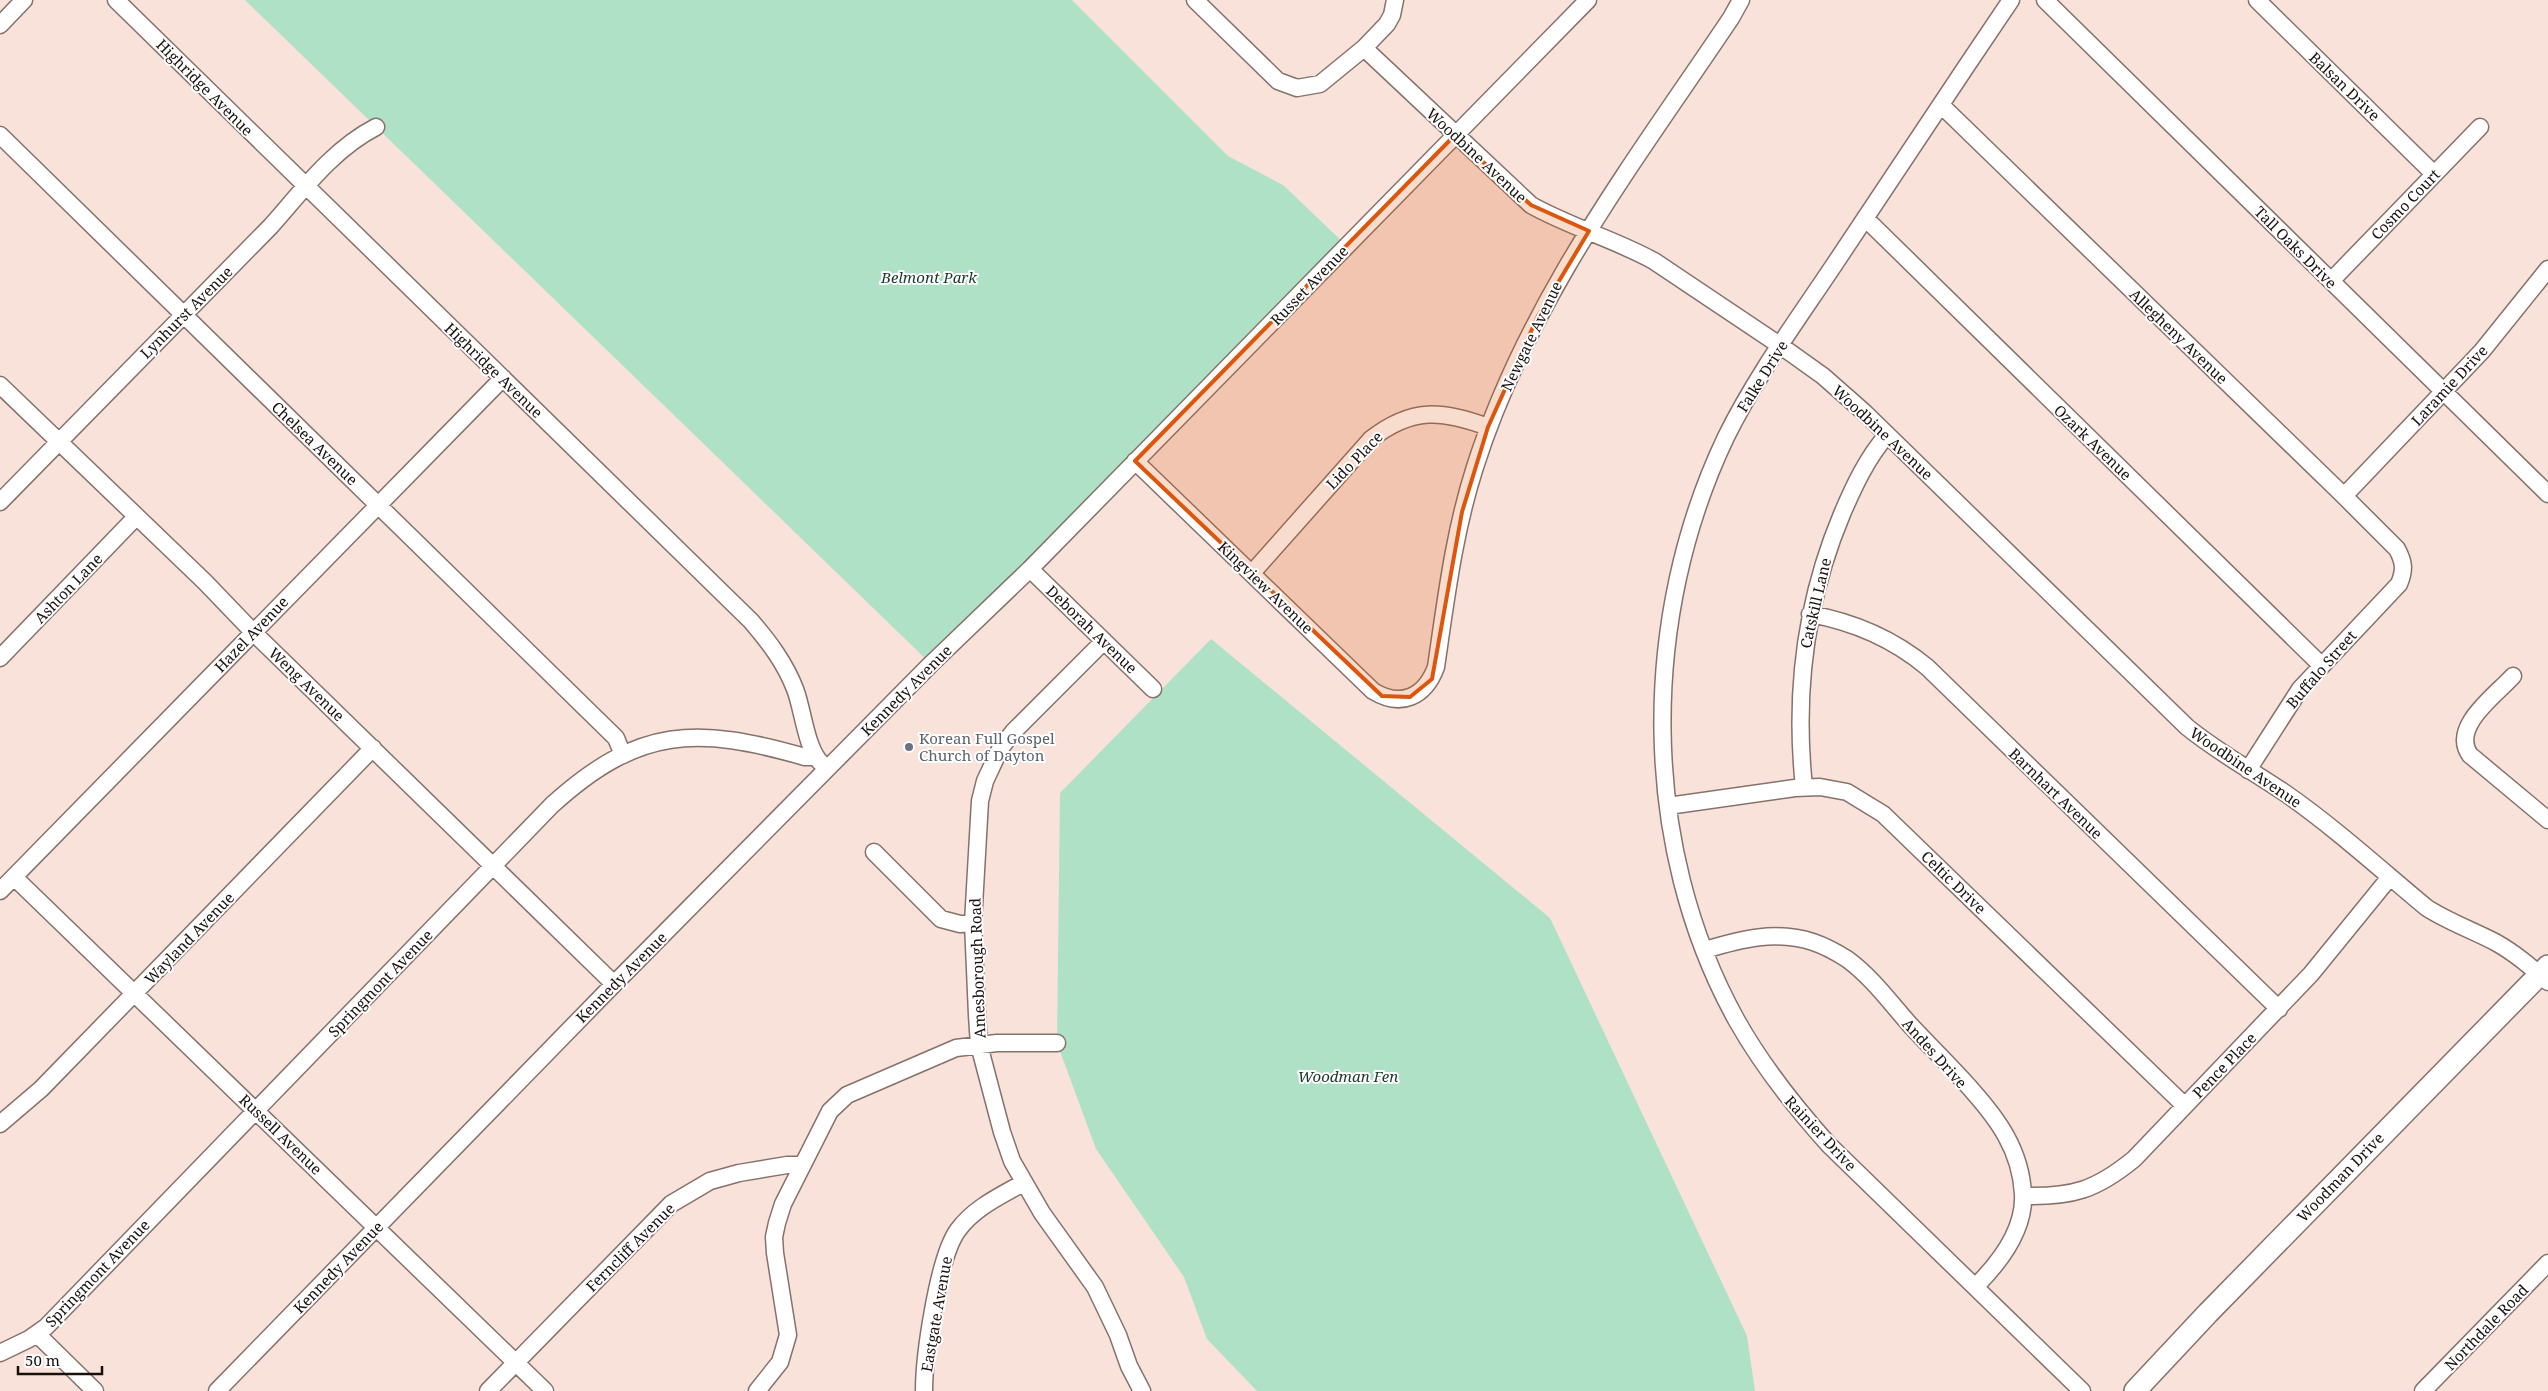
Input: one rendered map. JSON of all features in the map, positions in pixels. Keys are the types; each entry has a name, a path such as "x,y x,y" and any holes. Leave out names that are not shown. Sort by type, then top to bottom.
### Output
{"main road":[{"name":"Woodman Drive","path":"2135,1391 2208,1313 2545,974"}],"street":[{"path":"0,25 24,0"},
{"name":"Highridge Avenue","path":"116,0 751,621 766,638 783,664 794,687 816,757 827,770"},
{"path":"1195,0 1278,80 1288,86 1308,88 1320,84 1364,48 1387,24 1392,15 1395,0"},
{"name":"Russet Avenue","path":"1030,569 1588,0"},
{"name":"Newgate Avenue","path":"1403,699 1420,692 1427,685 1436,667 1452,559 1462,512 1488,427 1516,359 1538,316 1589,231 1731,18 1741,0"},
{"name":"Falke Drive","path":"1668,806 1663,743 1663,677 1673,598 1698,507 1727,436 1780,346 2011,0"},
{"name":"Tall Oaks Drive","path":"2045,0 2548,493"},
{"name":"Balsan Drive","path":"2257,0 2433,173"},
{"name":"Woodbine Avenue","path":"1364,48 1454,136 1531,205 1551,216 1654,261 1823,376 1887,435 2187,727 2226,758 2248,770 2314,814 2445,920 2494,942 2545,974"},
{"name":"Allegheny Avenue","path":"1941,105 2397,549 2402,558 2403,575"},
{"name":"Lynhurst Avenue","path":"0,502 271,226 306,186 365,132 376,127"},
{"name":"Cosmo Court","path":"2331,281 2433,173 2480,127"},
{"name":"Chelsea Avenue","path":"0,135 616,738 623,755"},
{"name":"Ozark Avenue","path":"1865,218 2321,665"},
{"name":"Laramie Drive","path":"2344,496 2482,351 2548,269"},
{"name":"Hazel Avenue","path":"0,892 503,378"},
{"name":"Weng Avenue","path":"0,385 205,582 253,632 614,984"},
{"name":"Lido Place","path":"1252,573 1371,439 1384,429 1410,417 1433,414 1459,417 1488,427"},
{"name":"Catskill Lane","path":"1804,787 1799,717 1800,685 1804,643 1810,614 1828,548 1850,496 1864,468 1887,435"},
{"name":"Kingview Avenue","path":"1135,461 1373,691 1392,699 1403,699"},
{"name":"Ashton Lane","path":"0,658 136,517"},
{"name":"Deborah Avenue","path":"1030,569 1153,689"},
{"name":"Kennedy Avenue","path":"217,1391 614,984 1030,569"},
{"name":"Buffalo Street","path":"2248,770 2281,716 2321,665 2399,584 2403,575"},
{"name":"Barnhart Avenue","path":"1810,614 1834,618 1873,632 1898,645 1927,667 2278,1009"},
{"name":"Amesborough Road","path":"1104,641 1013,732 991,764 980,801 973,923 979,1044 1002,1132 1023,1183 1095,1287 1118,1335 1128,1366 1142,1391"},
{"path":"2514,676 2470,723 2464,743 2470,755 2548,820"},
{"name":"Springmont Avenue","path":"0,1353 37,1334 573,786 623,755 669,740 712,737 743,741 805,757 816,757"},
{"name":"Wayland Avenue","path":"0,1124 41,1090 373,748"},
{"name":"Celtic Drive","path":"1668,806 1804,787 1847,792 1883,814 2184,1106"},
{"name":"Rainier Drive","path":"1668,806 1681,870 1705,950 1737,1020 1761,1060 1793,1104 1829,1145 2082,1391"},
{"path":"874,852 941,919 960,924 973,923"},
{"name":"Pence Place","path":"2024,1196 2065,1195 2104,1181 2134,1159 2311,974 2390,877"},
{"name":"Russell Avenue","path":"15,878 545,1391"},
{"name":"Andes Drive","path":"1705,950 1758,936 1776,936 1812,942 1847,959 1860,970 1993,1116 2014,1154 2024,1196 2019,1221 2010,1243 1994,1266 1976,1286"},
{"path":"757,1391 772,1374 786,1349 788,1335 774,1237 783,1204 801,1165 830,1111 847,1094 938,1054 979,1044 1057,1043"},
{"name":"Ferncliff Avenue","path":"488,1391 671,1204 710,1181 787,1164 801,1165"},
{"name":"Eastgate Avenue","path":"924,1391 924,1372 931,1326 943,1262 949,1246 967,1219 980,1208 1023,1183"},
{"name":"Northdale Road","path":"2423,1391 2548,1263"},
{"path":"37,1334 95,1391"}],"highlighted area":[{"path":"1454,136 1531,205 1589,231 1538,316 1488,427 1462,512 1432,679 1410,697 1382,696 1135,461"}],"green space":[{"name":"Belmont Park","path":"245,0 1072,0 1228,156 1283,185 1347,246 931,664"},
{"name":"Woodman Fen","path":"1211,639 1550,918 1747,1336 1755,1391 1257,1391 1207,1339 1184,1277 1096,1149 1057,1043 1060,793"}],"place":[{"name":"Korean Full Gospel Church of Dayton","path":"909,747"}]}
